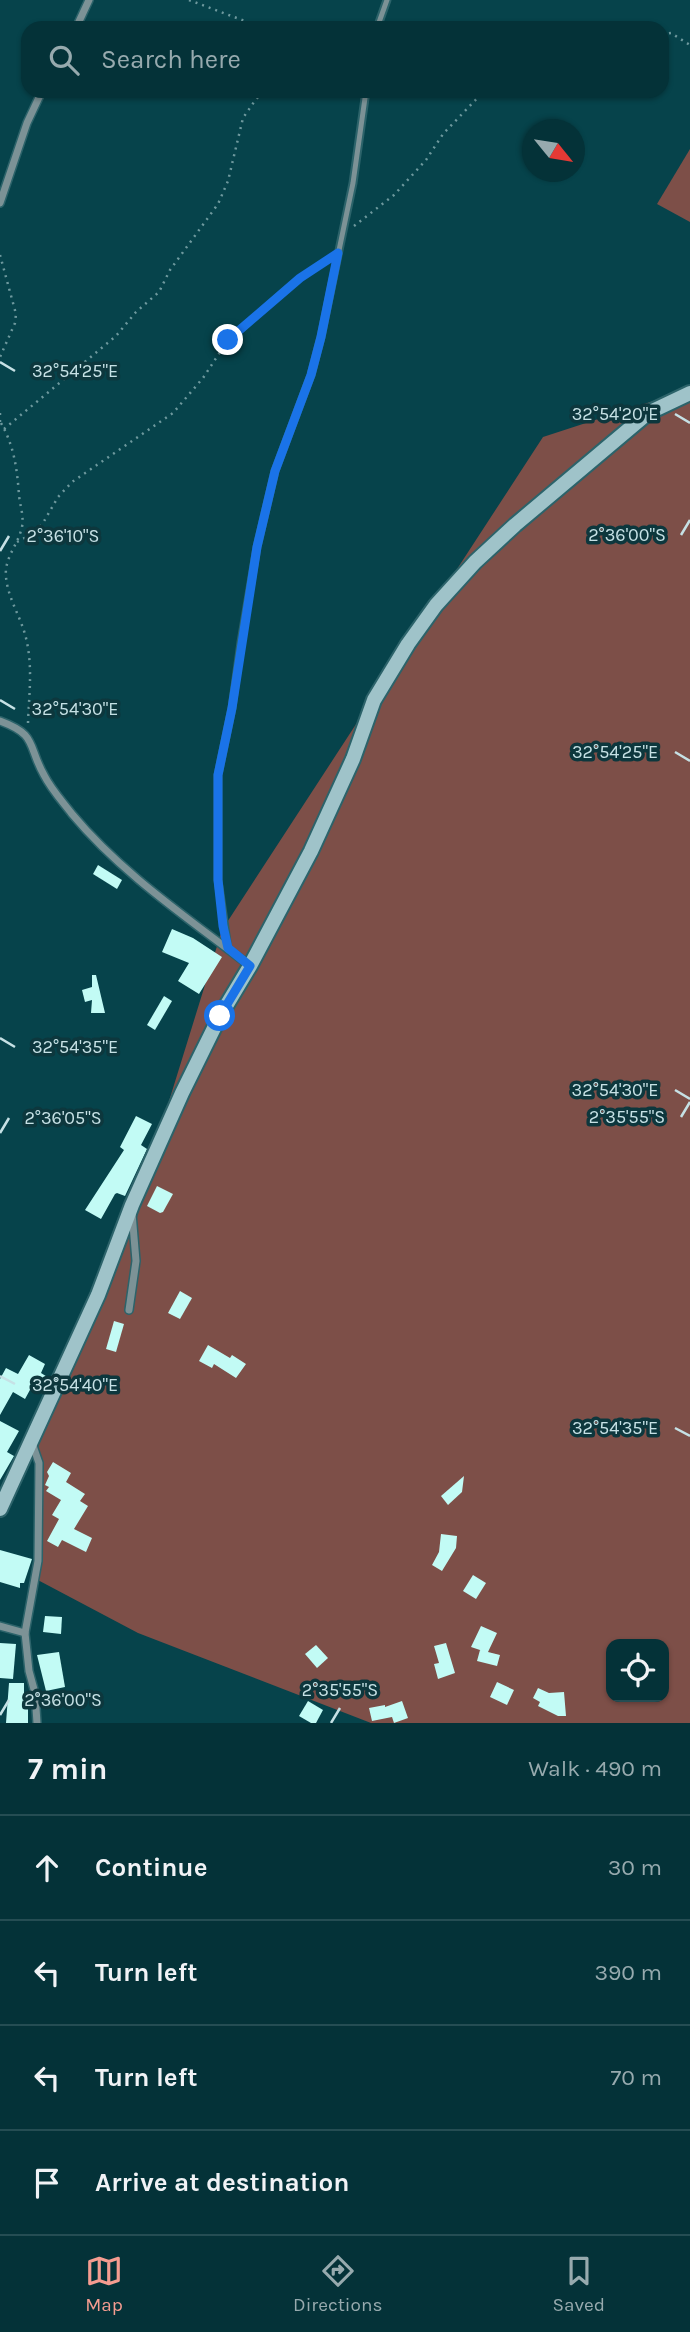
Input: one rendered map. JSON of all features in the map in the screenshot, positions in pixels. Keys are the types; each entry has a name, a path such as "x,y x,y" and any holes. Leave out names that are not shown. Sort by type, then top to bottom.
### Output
{"street":[{"path":"79,21 89,0"},
{"path":"0,203 27,123 39,98"},
{"path":"0,1509 98,1296 132,1205 182,1093 336,799 374,701 424,621 475,562 648,413 690,393"},
{"path":"0,721 17,727 27,736 52,788 116,861 250,966"},
{"path":"129,1310 136,1261 132,1205"},
{"path":"31,1439 39,1463 38,1562 25,1633 37,1723"},
{"path":"0,1626 25,1633"}],"lane":[{"path":"380,21 387,0"},
{"path":"228,948 218,880 218,775 232,708 257,547 275,471 311,375 321,337 344,230 365,98"}],"path":[{"path":"189,0 245,21"},
{"path":"669,33 690,45"},
{"path":"4,429 116,336 136,312 159,292 170,270 218,204 228,181 243,118 257,98"},
{"path":"344,230 360,223 394,195 426,159 443,134 477,98"},
{"path":"17,542 34,533 72,482 183,403 228,340 244,324 300,278 338,253"},
{"path":"0,255 16,314 15,323 0,357"},
{"path":"0,413 0,424 13,447 23,515 17,542 7,561 6,577 13,608 26,636 30,662 32,686 27,736"}],"shaded area":[{"path":"690,149 690,222 657,204"},
{"path":"690,389 690,1723 371,1723 138,1633 34,1578 37,1453 34,1434 139,1198 222,930 543,437"}],"building":[{"path":"98,865 122,880 117,889 93,874"},
{"path":"172,929 193,938 222,957 199,994 178,981 189,963 162,952"},
{"path":"92,975 96,975 105,1013 91,1013 92,1000 85,1002 82,990 92,987"},
{"path":"164,996 172,1001 155,1030 147,1025"},
{"path":"136,1116 152,1124 141,1145 147,1149 125,1196 115,1194 101,1219 85,1210 124,1150 120,1147"},
{"path":"157,1186 173,1194 160,1213 147,1206"},
{"path":"180,1291 192,1298 180,1319 168,1313"},
{"path":"114,1321 124,1324 116,1352 106,1349"},
{"path":"208,1345 246,1364 236,1378 214,1364 212,1368 199,1361"},
{"path":"29,1355 45,1364 41,1373 49,1378 42,1394 31,1388 25,1399 13,1392 0,1415 0,1379 6,1368 18,1374"},
{"path":"0,1421 19,1431 7,1452 14,1456 0,1480"},
{"path":"53,1462 71,1473 66,1482 85,1494 80,1501 88,1506 74,1529 92,1538 86,1552 62,1540 58,1547 47,1541 59,1519 52,1515 61,1500 46,1491 49,1487 45,1485 49,1476 47,1472"},
{"path":"464,1476 462,1492 448,1505 441,1496"},
{"path":"441,1534 457,1536 456,1548 442,1571 432,1565 439,1552"},
{"path":"0,1550 32,1559 20,1588 0,1582"},
{"path":"473,1575 486,1583 476,1599 463,1591"},
{"path":"45,1616 62,1617 61,1634 43,1632"},
{"path":"481,1626 497,1633 488,1652 500,1655 497,1666 477,1661 480,1650 471,1647"},
{"path":"0,1643 16,1644 13,1679 0,1678"},
{"path":"446,1643 455,1673 438,1679 434,1664 439,1663 434,1646"},
{"path":"316,1645 328,1658 317,1668 305,1654"},
{"path":"59,1652 65,1687 46,1691 37,1655"},
{"path":"497,1682 514,1690 507,1705 490,1697"},
{"path":"9,1683 24,1683 28,1723 6,1723"},
{"path":"538,1688 549,1693 564,1692 566,1716 558,1716 538,1706 540,1702 533,1698"},
{"path":"308,1701 323,1710 316,1723 299,1716"},
{"path":"402,1701 408,1718 394,1723 392,1717 372,1721 369,1708 385,1707"}],"route":[{"path":"220,1016 250,966 228,948 223,926 218,880 218,775 232,708 257,547 275,471 311,375 338,253 300,278 228,340"}]}
